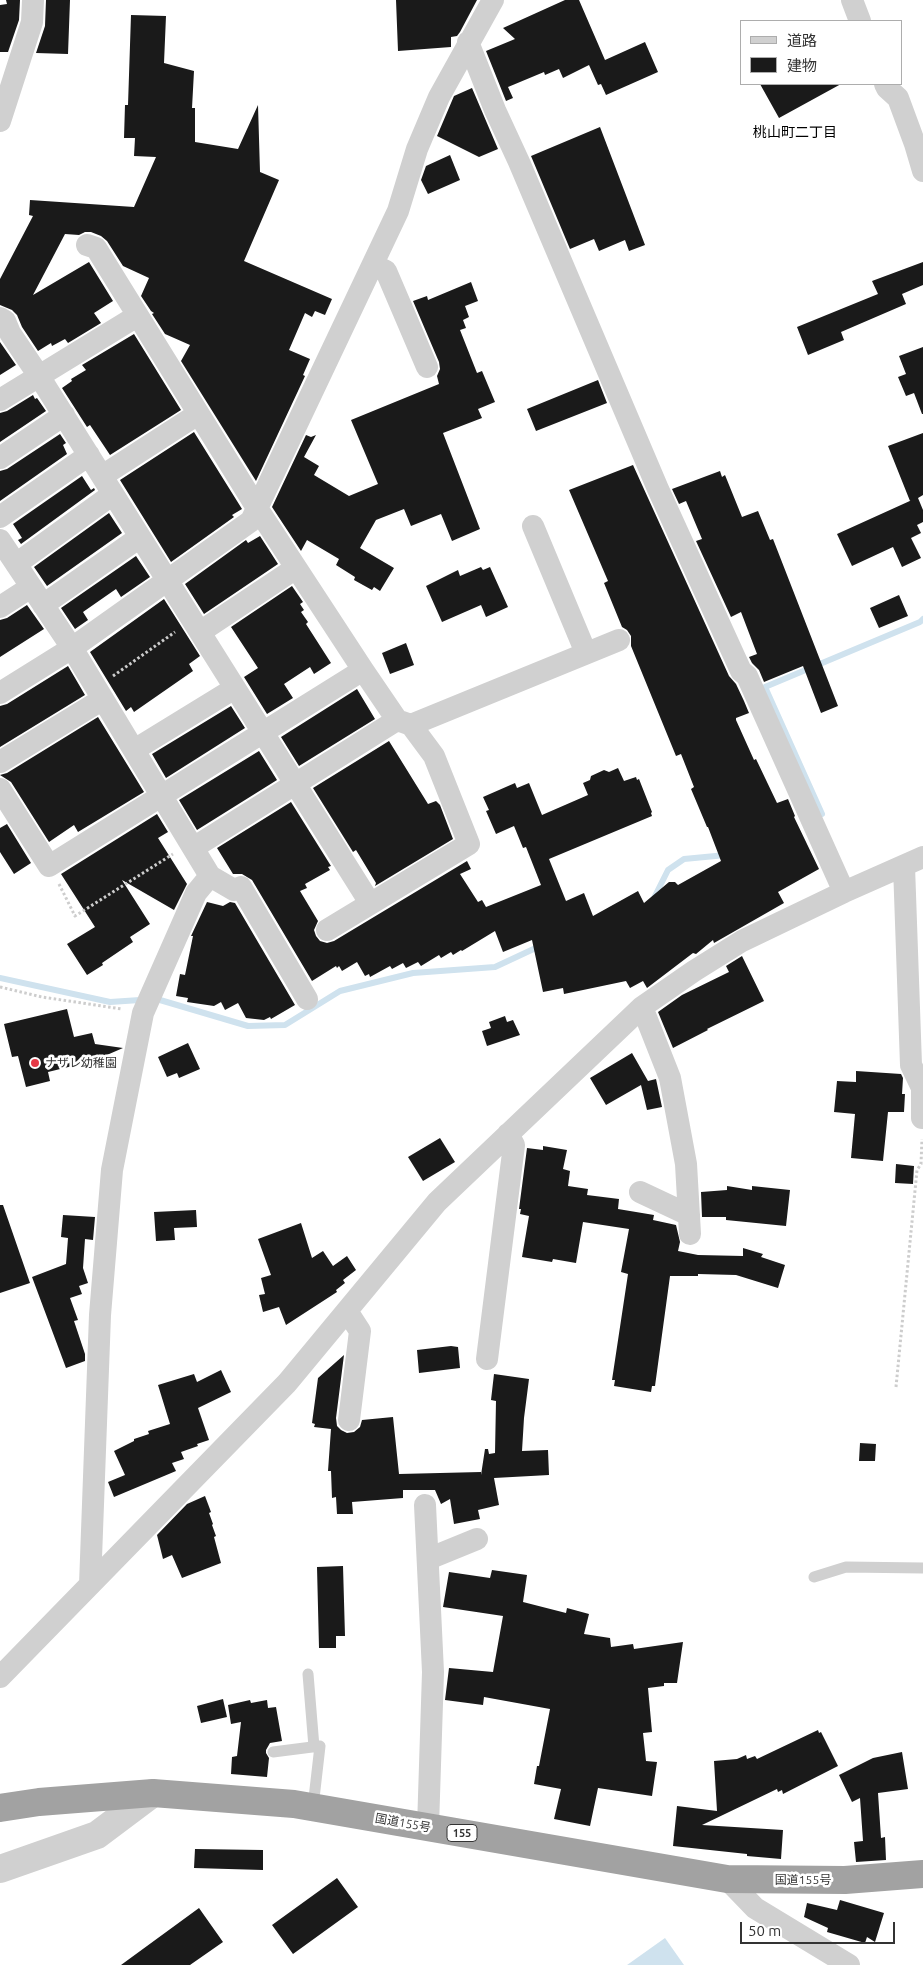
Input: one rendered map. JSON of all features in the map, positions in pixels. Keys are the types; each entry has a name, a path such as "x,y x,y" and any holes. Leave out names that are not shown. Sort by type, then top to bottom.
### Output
{"highway":[{"name":"国道155号","path":"0,1808 39,1802 153,1793 294,1804 727,1879 845,1880 923,1874"}],"street":[{"path":"0,121 32,22 33,0"},
{"path":"0,694 72,648 251,521 398,211 417,149 439,97 493,0"},
{"path":"852,0 860,20"},
{"path":"468,42 495,110 519,162 658,489 741,671 747,676 844,892"},
{"path":"886,85 898,98 916,144 923,171"},
{"path":"87,245 96,248 257,508 363,670 434,756 469,844 328,930"},
{"path":"373,265 386,271 427,367"},
{"path":"0,400 137,316"},
{"path":"3,330 40,376 370,903"},
{"path":"16,564 108,485 198,414"},
{"path":"0,458 64,415"},
{"path":"0,517 88,455"},
{"path":"533,526 586,653"},
{"path":"0,607 37,596 140,537"},
{"path":"0,540 72,648 210,876 234,890 241,888 307,1000"},
{"path":"196,626 296,568"},
{"path":"191,845 404,722 619,640"},
{"path":"0,789 49,866 363,670"},
{"path":"134,750 236,688"},
{"path":"0,762 100,693"},
{"path":"0,1677 287,1383 437,1202 642,1007 742,941 914,861 911,1065 922,1090 922,1118"},
{"path":"90,1585 100,1315 112,1170 143,1012 196,893 210,876"},
{"path":"640,1192 690,1224 686,1164 670,1078 642,1007"},
{"path":"487,1359 514,1145 508,1134"},
{"path":"347,1311 360,1331 348,1420"},
{"path":"425,1505 433,1672 428,1827"},
{"path":"428,1559 477,1539"},
{"path":"0,1869 96,1835 153,1793"},
{"path":"727,1879 755,1908 850,1965"}],"lane":[{"path":"814,1577 846,1567 923,1568"},
{"path":"308,1674 314,1747"},
{"path":"273,1752 320,1746 312,1807"}],"path":[{"path":"100,693 196,626"},
{"path":"49,866 75,916 191,845"},
{"path":"0,987 42,997 143,1012"},
{"path":"896,1387 917,1170 921,1164 922,1118"}],"water":[{"path":"665,1938 684,1965 627,1965"}],"building":[{"path":"6,0 20,0 19,20 8,52 0,52 0,5 7,4"},
{"path":"46,0 70,0 68,54 36,53 45,26"},
{"path":"396,0 477,0 460,32 457,36 451,37 451,47 398,51"},
{"path":"565,0 579,0 605,60 645,42 658,72 606,95 601,84 598,85 589,65 563,78 559,69 545,75 544,72 508,87 513,98 506,101 486,51 515,39 503,28"},
{"path":"131,15 166,16 164,63 194,71 192,108 195,108 195,142 238,149 258,105 260,172 279,180 244,261 332,299 325,315 315,311 312,317 305,313 289,350 310,359 303,375 305,376 256,481 181,361 190,345 165,334 152,314 154,313 141,296 149,278 123,266 107,241 101,236 91,232 79,235 65,234 33,295 89,262 113,301 94,313 101,323 68,343 65,339 52,346 51,343 38,351 22,327 17,315 12,310 0,305 0,279 33,216 29,215 30,200 134,207 156,157 134,156 135,138 124,138 125,105 128,105"},
{"path":"761,85 839,85 779,118"},
{"path":"472,88 498,149 479,157 437,136 454,96"},
{"path":"600,127 645,245 629,251 625,240 599,251 594,239 570,249 531,156"},
{"path":"450,155 460,180 428,194 421,180 426,166"},
{"path":"923,262 923,285 902,294 906,304 841,332 844,340 808,355 797,327 878,294 872,281"},
{"path":"471,282 478,301 465,306 469,317 463,320 466,328 460,330 477,373 482,371 495,402 478,409 482,418 443,433 480,529 452,541 441,514 411,526 404,509 376,520 360,548 394,568 380,591 374,587 372,590 354,580 355,577 336,565 339,559 307,540 301,551 272,507 306,435 311,437 316,435 304,457 319,466 314,475 349,496 378,484 351,420 439,384 437,376 440,369 439,362 413,301 427,296 428,300"},
{"path":"134,334 181,410 110,455 90,425 87,427 62,388 72,381 71,379 86,370 82,365"},
{"path":"0,342 16,365 0,375"},
{"path":"923,347 922,414 914,393 906,396 898,377 906,374 899,356"},
{"path":"598,380 607,403 536,431 527,409"},
{"path":"33,395 46,411 0,442 0,413 7,411"},
{"path":"194,432 242,509 232,515 234,517 171,562 120,480"},
{"path":"923,433 923,495 918,498 923,510 923,522 917,525 921,533 911,538 921,558 902,567 893,547 852,566 837,534 910,501 888,446"},
{"path":"60,434 66,443 63,445 67,454 0,501 0,471 7,469"},
{"path":"633,465 729,676 736,684 749,713 736,718 736,720 754,760 756,759 777,803 788,799 794,817 819,869 778,892 784,903 714,943 713,940 647,988 643,981 630,988 626,981 564,994 563,988 543,992 532,940 503,952 495,931 462,951 453,955 451,952 441,958 439,955 421,966 418,962 406,968 403,963 392,969 390,966 370,977 369,974 365,976 357,962 342,971 339,966 337,968 336,966 312,981 252,880 242,874 233,874 217,848 291,802 331,866 328,867 330,870 305,884 307,888 300,891 318,921 314,930 316,936 320,941 327,943 334,941 467,861 471,869 460,874 478,902 482,900 486,907 541,885 526,847 523,848 514,826 496,834 486,811 489,810 483,797 515,783 517,788 529,783 542,815 588,795 583,783 590,780 591,776 604,770 609,772 618,768 624,781 636,777 637,780 639,779 652,816 549,859 566,901 584,893 593,916 638,891 644,903 669,882 675,882 678,885 721,861 691,789 694,787 681,754 676,756 631,646 631,636 622,627 604,583 608,581 569,490"},
{"path":"720,471 722,477 725,475 742,517 758,511 770,540 773,539 838,706 821,713 803,666 764,682 759,670 752,663 749,657 757,654 741,612 731,617 696,541 702,539 686,501 679,504 672,489"},
{"path":"82,476 91,490 94,488 95,490 21,544 18,540 22,538 13,524"},
{"path":"109,513 122,533 47,586 34,567"},
{"path":"260,536 278,564 204,614 185,584 246,540 248,543"},
{"path":"136,556 150,577 121,597 116,589 83,612 88,620 75,629 61,608"},
{"path":"481,567 483,570 490,567 508,607 486,617 481,605 442,622 426,586 458,570 460,576"},
{"path":"292,586 303,602 300,604 304,610 301,612 308,622 306,624 331,663 314,674 310,667 284,684 293,698 267,714 244,677 258,668 231,627"},
{"path":"899,595 908,616 879,628 870,608"},
{"path":"164,599 200,656 189,664 193,671 134,712 131,707 126,711 90,652"},
{"path":"27,605 44,629 0,657 0,620 7,618"},
{"path":"406,643 414,665 390,674 382,653"},
{"path":"68,666 85,695 0,747 0,706 7,704"},
{"path":"357,689 375,719 299,766 281,737"},
{"path":"231,706 245,728 166,778 152,754"},
{"path":"98,717 144,792 78,832 74,825 49,842 11,782 0,775 7,773"},
{"path":"389,741 428,804 436,801 440,805 453,839 375,886 376,883 356,850 353,852 313,788"},
{"path":"259,751 277,780 197,830 179,800"},
{"path":"157,814 168,832 158,838 187,884 174,910 122,880 150,924 130,937 133,942 87,975 67,944 95,927 61,874"},
{"path":"7,824 31,863 14,874 0,852 0,828"},
{"path":"207,902 223,906 230,902 235,903 295,1005 271,1019 270,1017 264,1020 246,1018 238,1003 225,1010 221,1002 214,1006 187,1002 188,998 176,996 180,974 185,975 193,936 191,936"},
{"path":"742,956 764,1001 673,1048 658,1012 682,995 729,972 726,966"},
{"path":"67,1009 74,1037 92,1033 95,1044 123,1048 93,1061 48,1072 50,1081 26,1087 18,1056 12,1057 4,1024"},
{"path":"505,1016 507,1022 513,1020 520,1035 487,1046 482,1031 491,1028 489,1022"},
{"path":"188,1043 200,1069 179,1078 177,1073 167,1077 158,1057"},
{"path":"632,1053 648,1081 656,1079 662,1107 647,1110 641,1085 606,1105 590,1078"},
{"path":"856,1071 901,1074 903,1078 902,1094 905,1094 904,1112 888,1112 883,1161 851,1158 855,1114 834,1112 837,1081 856,1082"},
{"path":"440,1138 455,1162 423,1181 408,1157"},
{"path":"543,1146 567,1150 563,1169 570,1171 568,1186 588,1189 587,1195 619,1199 618,1209 654,1215 653,1220 676,1225 680,1242 678,1251 698,1255 743,1256 743,1248 763,1254 761,1257 785,1265 778,1288 736,1275 698,1274 698,1276 670,1276 655,1386 652,1386 651,1392 614,1386 615,1380 612,1380 628,1274 621,1272 629,1229 583,1222 576,1263 553,1259 552,1262 522,1257 529,1216 520,1214 521,1209 519,1209 527,1148 543,1150"},
{"path":"896,1164 914,1166 913,1184 895,1183"},
{"path":"727,1186 752,1190 752,1186 790,1190 786,1226 726,1220 726,1217 702,1217 701,1192 727,1190"},
{"path":"0,1205 3,1205 30,1283 0,1293"},
{"path":"196,1210 197,1227 174,1228 175,1240 156,1241 154,1212"},
{"path":"63,1215 95,1217 93,1240 85,1239 83,1268 88,1283 79,1286 82,1294 70,1298 78,1320 74,1321 85,1354 85,1361 66,1368 32,1277 66,1264 68,1238 61,1237"},
{"path":"301,1223 312,1258 323,1251 333,1266 347,1256 356,1270 343,1280 345,1283 336,1290 337,1292 286,1325 279,1307 263,1312 259,1295 265,1294 261,1278 271,1275 258,1239"},
{"path":"451,1346 458,1347 460,1368 419,1373 417,1350"},
{"path":"344,1355 336,1418 337,1426 347,1433 354,1432 360,1427 362,1420 393,1417 399,1474 481,1472 481,1475 485,1449 488,1449 489,1454 495,1453 496,1401 491,1400 494,1374 529,1379 522,1451 548,1450 549,1475 494,1478 499,1505 478,1510 480,1519 454,1524 450,1499 441,1504 435,1490 403,1490 403,1498 352,1502 353,1514 337,1514 336,1497 332,1498 331,1471 328,1471 331,1429 314,1427 315,1424 312,1423 318,1378"},
{"path":"221,1370 231,1392 198,1408 209,1440 181,1452 184,1459 172,1463 176,1471 114,1497 108,1482 125,1475 114,1451 134,1441 134,1439 149,1434 148,1431 170,1424 158,1385 194,1374 197,1382"},
{"path":"860,1443 876,1444 875,1461 859,1461"},
{"path":"205,1496 211,1512 209,1513 221,1563 182,1578 172,1555 163,1559 157,1535 187,1504"},
{"path":"343,1566 345,1636 336,1636 336,1648 319,1648 317,1567"},
{"path":"492,1570 527,1575 523,1602 566,1613 567,1608 589,1614 584,1634 610,1638 611,1647 633,1644 634,1649 683,1642 677,1683 664,1683 664,1686 648,1688 652,1732 643,1733 646,1761 657,1762 652,1796 598,1788 590,1826 554,1819 561,1789 534,1784 550,1709 484,1697 483,1705 445,1700 449,1668 493,1672 503,1616 443,1607 449,1572 490,1578"},
{"path":"223,1699 227,1717 201,1723 197,1706"},
{"path":"250,1700 251,1703 267,1700 268,1708 276,1707 282,1741 270,1743 266,1750 269,1758 267,1777 231,1774 232,1757 237,1756 241,1722 231,1724 228,1705"},
{"path":"818,1730 819,1733 821,1732 838,1766 783,1794 782,1790 778,1792 777,1789 702,1825 783,1830 781,1859 673,1846 677,1806 717,1811 714,1761 737,1759 746,1755 747,1759 755,1756 757,1759"},
{"path":"902,1752 908,1789 878,1793 881,1838 885,1837 886,1860 856,1862 854,1842 863,1841 860,1798 852,1802 839,1775 873,1758"},
{"path":"195,1849 263,1850 263,1870 194,1868"},
{"path":"337,1878 358,1907 293,1954 272,1925"},
{"path":"840,1900 884,1913 875,1942 867,1937 865,1943 827,1932 828,1928 804,1917 807,1903 837,1910"},
{"path":"199,1908 223,1942 190,1965 121,1965"}],"waterway":[{"path":"822,814 765,687 920,622 923,619"},
{"path":"653,900 668,870 684,859 726,855"},
{"path":"160,1000 248,1026 285,1025 340,991 413,973 495,967 540,946"},
{"path":"0,978 110,1002 140,1000"}],"place":[{"name":"ナザレ幼稚園","path":"35,1063"}],"district":[{"name":"桃山町二丁目","path":"795,132"}]}
